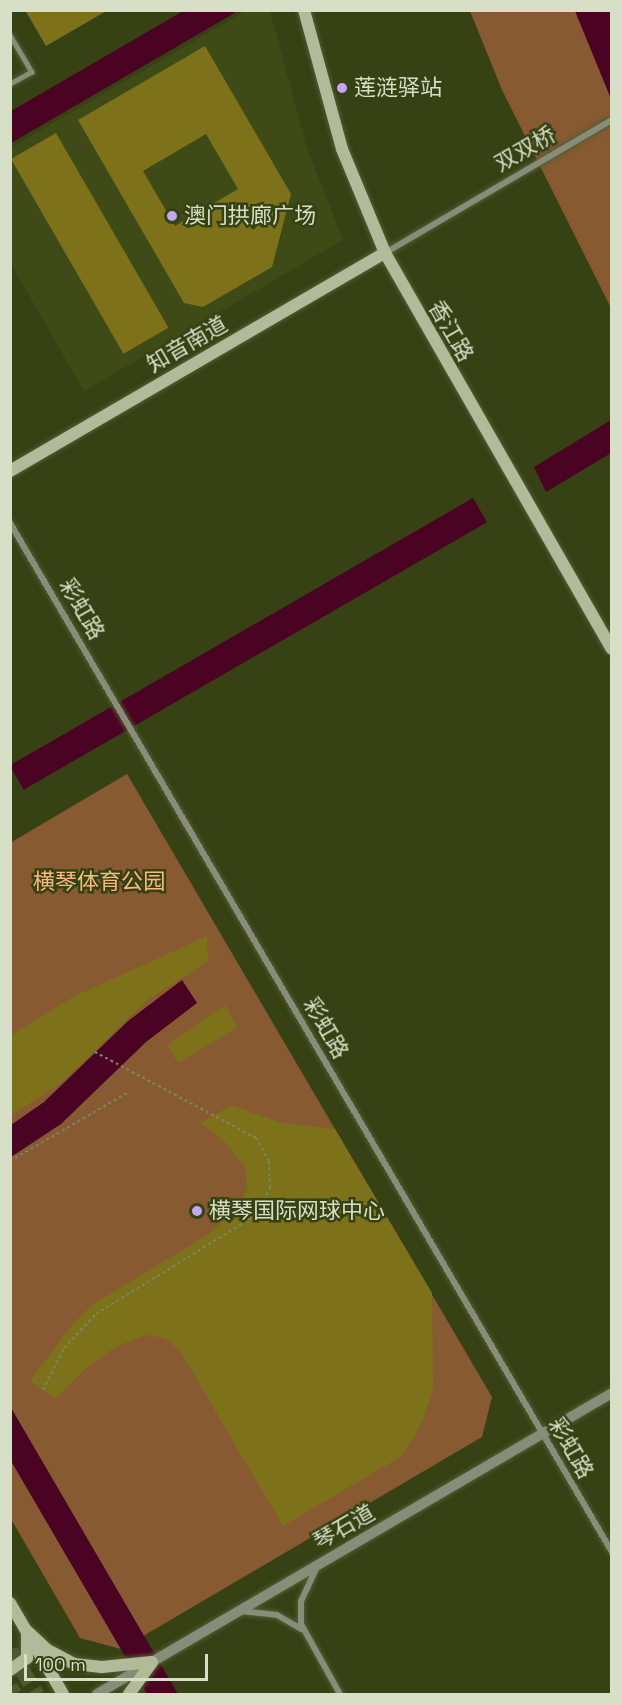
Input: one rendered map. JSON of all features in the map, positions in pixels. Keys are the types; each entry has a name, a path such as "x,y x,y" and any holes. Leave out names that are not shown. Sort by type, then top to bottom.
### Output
{"main road":[{"name":"香江路","path":"304,10 342,149 385,253 612,649"},
{"name":"知音南道","path":"10,471 385,253"},
{"path":"10,1603 63,1695"},
{"path":"27,1631 46,1649 74,1664 102,1667 152,1662"},
{"path":"10,1670 27,1658 27,1631"},
{"path":"129,1695 152,1662"}],"street":[{"name":"双双桥","path":"385,253 456,209 612,120"},
{"name":"彩虹路","path":"10,523 612,1552"},
{"name":"琴石道","path":"97,1695 612,1393"},
{"path":"317,1565 301,1601 303,1631 340,1695"},
{"path":"239,1611 278,1615 303,1631"}],"lane":[{"path":"10,35 32,72 10,84"}],"path":[{"path":"43,1390 64,1348 96,1314 248,1220 258,1211 270,1188 269,1161 256,1138 93,1051"},
{"path":"10,1161 127,1093"}],"shaded area":[{"path":"185,10 238,11 11,143 11,111"},
{"name":"澳门拱廊广场","path":"246,11 270,11 306,145 343,240 84,391 11,264 10,148"},
{"path":"575,11 611,11 611,99"},
{"path":"611,420 611,453 546,492 534,467"},
{"path":"473,498 487,522 24,790 10,765"},
{"path":"182,980 197,1003 146,1042 61,1124 11,1157 11,1125 44,1102 128,1021"},
{"path":"10,1406 178,1694 147,1694 11,1461"}],"green space":[{"path":"470,11 611,11 611,308 502,90"},
{"name":"横琴国际网球中心","path":"127,774 492,1397 482,1437 121,1649 80,1638 11,1519 10,843"}],"building":[{"path":"25,10 108,10 46,46"},
{"path":"205,46 291,194 272,267 203,307 184,303 78,120","holes":["206,134 238,189 175,226 143,171"]},
{"path":"56,133 168,328 123,354 11,159"},
{"path":"207,936 208,961 145,1002 61,1083 10,1116 10,1036 73,997"},
{"path":"225,1005 238,1027 178,1063 167,1045"},
{"path":"232,1105 282,1123 335,1129 432,1293 433,1389 422,1423 402,1456 283,1526 180,1351 165,1338 145,1335 114,1348 85,1369 56,1399 30,1381 72,1325 92,1305 207,1235 241,1205 247,1186 245,1167 225,1142 201,1123"}],"tunnel":[{"path":"10,1650 37,1694"},
{"path":"10,1687 15,1694"}],"place":[{"name":"莲涟驿站","path":"342,88"},
{"name":"澳门拱廊广场","path":"172,216"},
{"name":"横琴国际网球中心","path":"197,1211"}],"park label":[{"name":"横琴体育公园","path":"99,882"}]}
